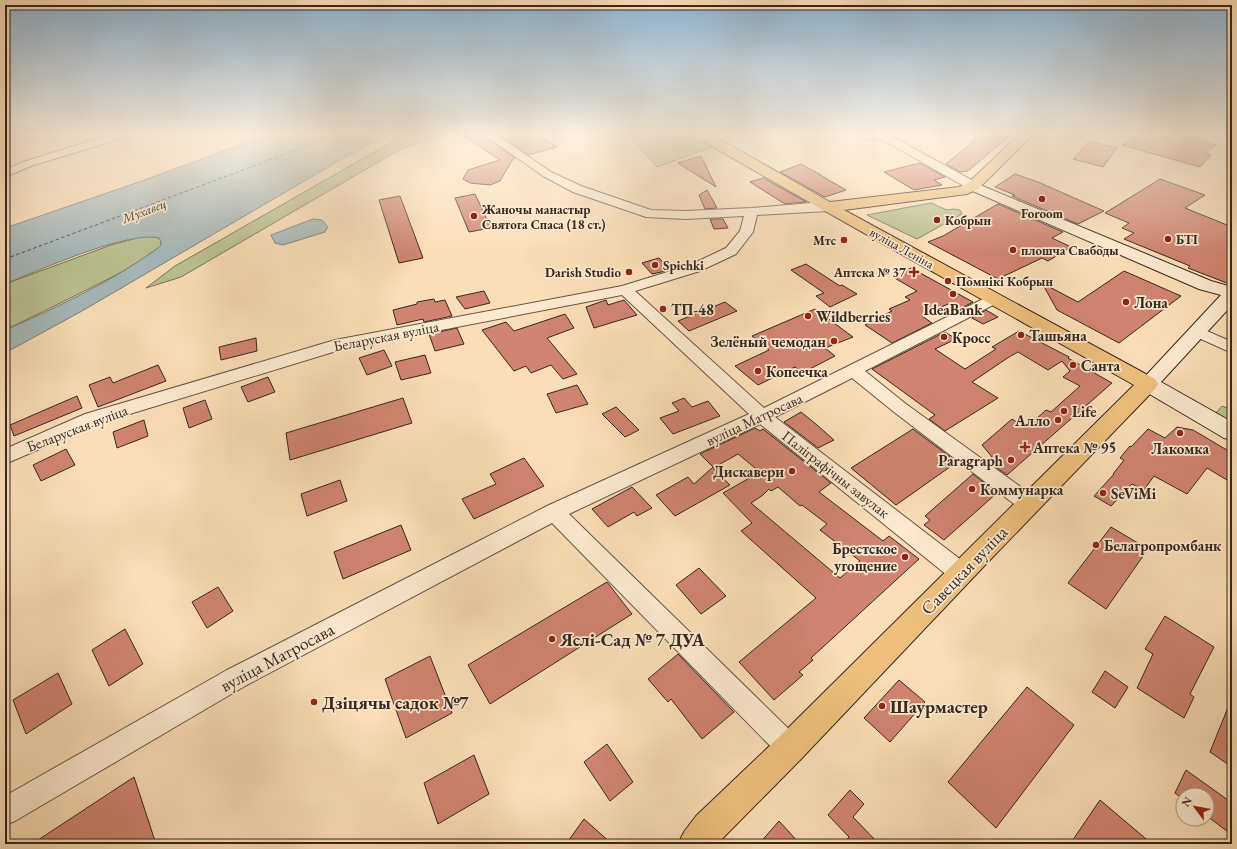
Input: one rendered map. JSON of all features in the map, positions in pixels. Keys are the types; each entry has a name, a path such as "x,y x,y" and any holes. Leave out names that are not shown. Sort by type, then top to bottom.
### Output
{"main road":[{"name":"вуліца Леніна","path":"768,173 1232,432"},
{"path":"828,207 962,190 973,186 987,173"},
{"path":"973,186 1198,282 1232,294"},
{"name":"Савецкая вуліца","path":"696,844 708,828 790,748 1148,384 1232,294"}],"street":[{"path":"545,173 577,189 650,214 686,215 752,212 811,206 828,207"},
{"path":"949,173 973,186"},
{"name":"Беларуская вуліца","path":"5,457 91,419 341,344 625,290 695,268 731,250 746,232 752,212"},
{"name":"Паліграфічны завулак","path":"625,290 762,416 961,573"},
{"name":"вуліца Матросава","path":"5,811 236,678 554,512 762,416 994,299"},
{"path":"1198,332 1232,348"},
{"path":"855,370 900,408 1029,504"},
{"path":"554,512 790,748"}],"green space":[{"path":"338,173 360,173 181,277 146,288 175,266"},
{"path":"931,203 947,210 960,210 962,214 917,239 867,215"},
{"path":"145,236 159,238 161,245 144,259 97,285 5,330 5,284 111,245"},
{"path":"1222,406 1232,410 1232,425 1214,415"}],"water":[{"name":"Мухавец","path":"165,173 319,173 82,311 5,353 5,330 44,313 103,283 158,248 161,245 161,241 159,238 145,237 127,240 83,253 5,284 5,228"},
{"path":"313,219 322,220 328,227 325,232 283,245 275,243 271,235"}],"building":[{"path":"467,173 505,173 500,181 490,185 470,183 463,179"},
{"path":"693,173 709,173 716,187"},
{"path":"781,173 817,173 846,190 825,197"},
{"path":"885,173 937,173 945,177 934,180 942,185 914,190"},
{"path":"1015,174 1038,182 1104,211 1078,224 1012,196 1015,195 995,187"},
{"path":"763,178 806,202 785,204 750,182"},
{"path":"1160,179 1205,195 1185,208 1232,227 1232,285 1188,268 1190,266 1124,239 1134,233 1122,228 1129,223 1105,213"},
{"path":"707,190 717,208 705,209 699,195"},
{"name":"Жаночы манастыр Святога Спаса (18 ст.)","path":"475,194 491,228 469,232 455,198"},
{"path":"400,196 423,258 399,263 379,200"},
{"path":"998,204 1063,232 1052,238 1071,247 1048,261 1042,258 998,279 928,242 943,236"},
{"path":"710,219 723,219 728,228 714,229"},
{"name":"Spichki","path":"659,258 670,270 652,274 642,263"},
{"path":"806,264 840,286 842,285 857,294 830,307 816,296 824,293 791,270"},
{"path":"911,268 973,302 958,310 948,304 922,316 932,323 892,343 865,325 892,311 889,309 910,300 905,297 917,291 893,277"},
{"name":"Лона","path":"1124,271 1181,296 1119,343 1057,310 1042,283 1078,302"},
{"path":"484,291 490,303 465,309 456,297"},
{"path":"434,299 435,302 445,300 452,316 424,322 423,319 397,325 393,310 417,304 417,302"},
{"path":"606,300 608,305 624,300 637,315 594,328 586,307"},
{"path":"725,302 737,311 689,331 678,321"},
{"path":"815,309 853,337 825,348 835,356 802,373 795,367 758,385 735,366 769,350 752,336"},
{"path":"986,310 998,317 983,324 972,318"},
{"path":"565,314 574,328 547,338 577,374 563,379 551,365 531,373 526,366 514,371 482,330 506,322 514,331"},
{"path":"457,328 464,344 435,351 429,334"},
{"path":"1019,331 1069,357 1068,358 1112,383 1007,475 987,461 992,457 982,445 1012,419 1026,428 1046,410 1051,412 1080,386 1063,377 1070,371 1062,361 1048,370 1018,352 1009,357 972,382 998,398 945,431 929,419 935,415 872,369 945,332 956,339 935,349 965,369 996,349 992,347"},
{"path":"256,338 257,351 221,360 219,347"},
{"path":"384,350 392,366 367,375 359,358"},
{"path":"425,355 431,373 401,380 395,362"},
{"path":"158,365 166,381 98,407 89,385 110,377 113,383"},
{"path":"268,377 275,392 248,402 241,387"},
{"path":"577,385 588,404 556,413 547,394"},
{"path":"77,396 82,408 14,436 10,425"},
{"path":"403,398 412,423 290,460 286,433"},
{"path":"684,398 692,407 708,401 720,416 673,434 660,418 679,411 672,403"},
{"path":"205,400 212,419 189,428 183,408"},
{"path":"616,407 639,430 625,437 602,414"},
{"path":"801,412 834,440 818,448 784,422"},
{"path":"144,420 148,436 117,448 113,432"},
{"path":"1177,427 1193,430 1232,453 1232,483 1207,468 1187,494 1154,476 1144,490 1132,484 1111,506 1094,496 1114,474 1124,460 1120,458 1148,429 1165,438"},
{"path":"755,428 760,431 763,429 831,483 819,492 883,541 889,536 919,559 811,658 813,660 799,672 803,675 774,700 739,662 816,598 741,531 752,523 723,493 760,472 738,454 713,468 730,485 675,516 656,495 688,477 694,484 713,467 700,454","holes":["778,487 800,506 802,505 827,524 820,530 860,561 840,578 751,503 769,489 771,491"]},
{"path":"913,429 957,462 896,505 851,468"},
{"path":"66,449 75,465 41,481 33,465"},
{"path":"524,458 544,486 474,519 462,499 496,484 490,474"},
{"path":"973,474 997,493 944,540 924,525 930,520 925,516"},
{"path":"340,480 347,501 307,516 301,494"},
{"path":"632,487 652,508 637,516 634,512 608,527 592,509"},
{"path":"401,525 411,550 343,579 334,552"},
{"path":"1111,527 1148,549 1106,609 1068,583"},
{"path":"699,568 726,596 701,614 676,585"},
{"name":"Яслі-Сад № 7 ДУА","path":"607,582 632,614 490,704 468,665"},
{"path":"218,587 233,611 207,628 192,602"},
{"path":"1165,616 1214,647 1190,694 1194,697 1184,718 1137,688 1153,654 1145,649"},
{"path":"125,629 143,664 109,686 92,650"},
{"path":"678,654 734,712 702,739 671,699 668,702 648,679"},
{"path":"430,656 452,713 406,738 385,679"},
{"path":"1105,671 1128,687 1115,708 1092,692"},
{"path":"58,673 72,704 26,734 13,700"},
{"path":"899,680 925,702 890,742 864,718"},
{"path":"1027,687 1074,725 996,828 948,782"},
{"path":"1232,700 1232,767 1210,752"},
{"path":"607,744 633,782 610,801 584,762"},
{"path":"474,755 489,794 438,824 424,783"},
{"path":"1186,770 1210,787 1178,787"},
{"path":"134,777 156,844 32,844"},
{"path":"850,790 864,804 853,817 879,844 843,844 849,837 828,815"},
{"path":"1215,791 1232,803 1232,835 1215,822"},
{"path":"1100,800 1152,844 1070,844"},
{"path":"584,819 612,844 566,844"},
{"path":"779,821 800,844 759,844"}],"ferry route":[{"path":"5,259 236,173"}],"place":[{"name":"Foroom","path":"1042,199"},
{"name":"Жаночы манастыр Святога Спаса (18 ст.)","path":"474,216"},
{"name":"Кобрын","path":"937,220"},
{"name":"БТІ","path":"1168,239"},
{"name":"Мтс","path":"844,240"},
{"name":"плошча Свабоды","path":"1013,250"},
{"name":"Spichki","path":"655,265"},
{"name":"Darish Studio","path":"629,272"},
{"name":"Аптека № 37","path":"914,272"},
{"name":"Помнікі Кобрын","path":"948,281"},
{"name":"IdeaBank","path":"953,294"},
{"name":"Лона","path":"1126,302"},
{"name":"ТП-48","path":"663,309"},
{"name":"Wildberries","path":"808,316"},
{"name":"Ташьяна","path":"1021,335"},
{"name":"Кросс","path":"944,337"},
{"name":"Зелёный чемодан","path":"834,341"},
{"name":"Санта","path":"1073,365"},
{"name":"Копеечка","path":"758,371"},
{"name":"Life","path":"1064,411"},
{"name":"Алло","path":"1058,420"},
{"name":"Лакомка","path":"1180,433"},
{"name":"Аптека № 95","path":"1025,447"},
{"name":"Paragraph","path":"1011,460"},
{"name":"Дискавери","path":"792,471"},
{"name":"Коммунарка","path":"972,489"},
{"name":"SeViMi","path":"1103,493"},
{"name":"Белагропромбанк","path":"1096,545"},
{"name":"Брестское угощение","path":"905,557"},
{"name":"Яслі-Сад № 7 ДУА","path":"552,639"},
{"name":"Дзіцячы садок №7","path":"314,702"},
{"name":"Шаурмастер","path":"882,706"}]}
